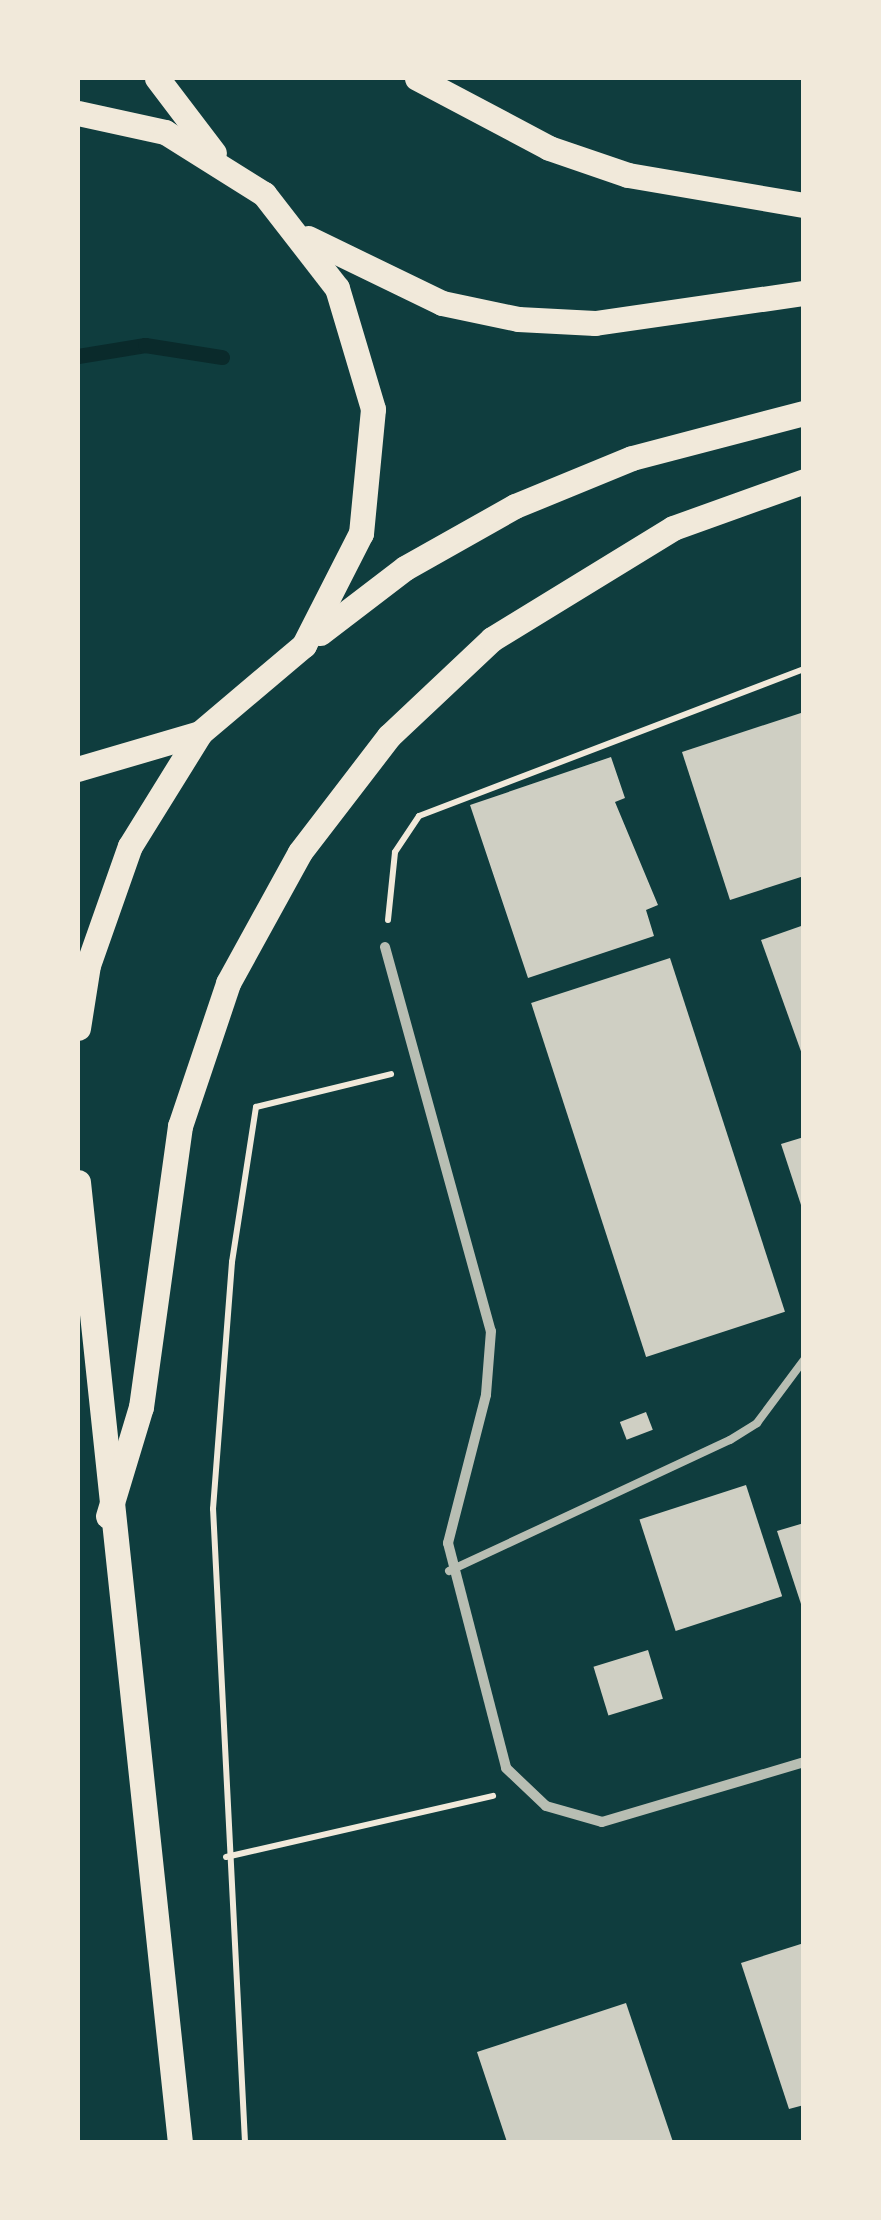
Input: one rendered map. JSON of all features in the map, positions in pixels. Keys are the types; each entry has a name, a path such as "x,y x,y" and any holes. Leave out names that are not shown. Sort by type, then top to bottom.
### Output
{"main road":[{"path":"157,78 220,161 302,235 442,303 518,319 595,323 804,294"},
{"path":"417,78 549,148 628,175 804,205"},
{"path":"78,113 165,132 220,161"},
{"path":"302,235 361,346 373,409 361,533 304,645"},
{"path":"78,1028 130,846 200,732 304,645 406,568 515,506 632,458 804,413"},
{"path":"108,1516 141,1407 180,1126 228,983 300,852 389,736 492,640 657,536 804,481"},
{"path":"78,769 200,732"},
{"path":"78,1182 108,1516 180,2142"}],"street":[{"path":"385,947 491,1330 486,1395 450,1514 449,1571 495,1742 524,1790 573,1818 602,1822 804,1762"}],"lane":[{"path":"449,1571 730,1440 757,1423 804,1360"}],"path":[{"path":"385,947 395,852 420,816 804,670"},
{"path":"246,2142 226,1857 216,1426 256,1106 420,1067"},
{"path":"226,1857 524,1790"}],"building":[{"path":"804,712 804,876 730,900 682,752"},
{"path":"611,757 625,798 615,802 658,905 646,910 654,936 528,978 470,805"},
{"path":"804,925 804,1057 803,1057 761,940"},
{"path":"670,958 785,1312 646,1357 531,1003"},
{"path":"804,1137 804,1211 803,1211 781,1144"},
{"path":"646,1412 653,1430 627,1440 620,1422"},
{"path":"746,1485 782,1596 676,1631 639,1520"},
{"path":"804,1523 804,1610 803,1610 777,1531"},
{"path":"648,1650 663,1699 608,1715 593,1667"},
{"path":"804,1943 804,2105 789,2109 741,1963"},
{"path":"626,2003 673,2142 507,2142 477,2052"}],"waterway":[{"path":"78,356 145,345 222,357"}]}
